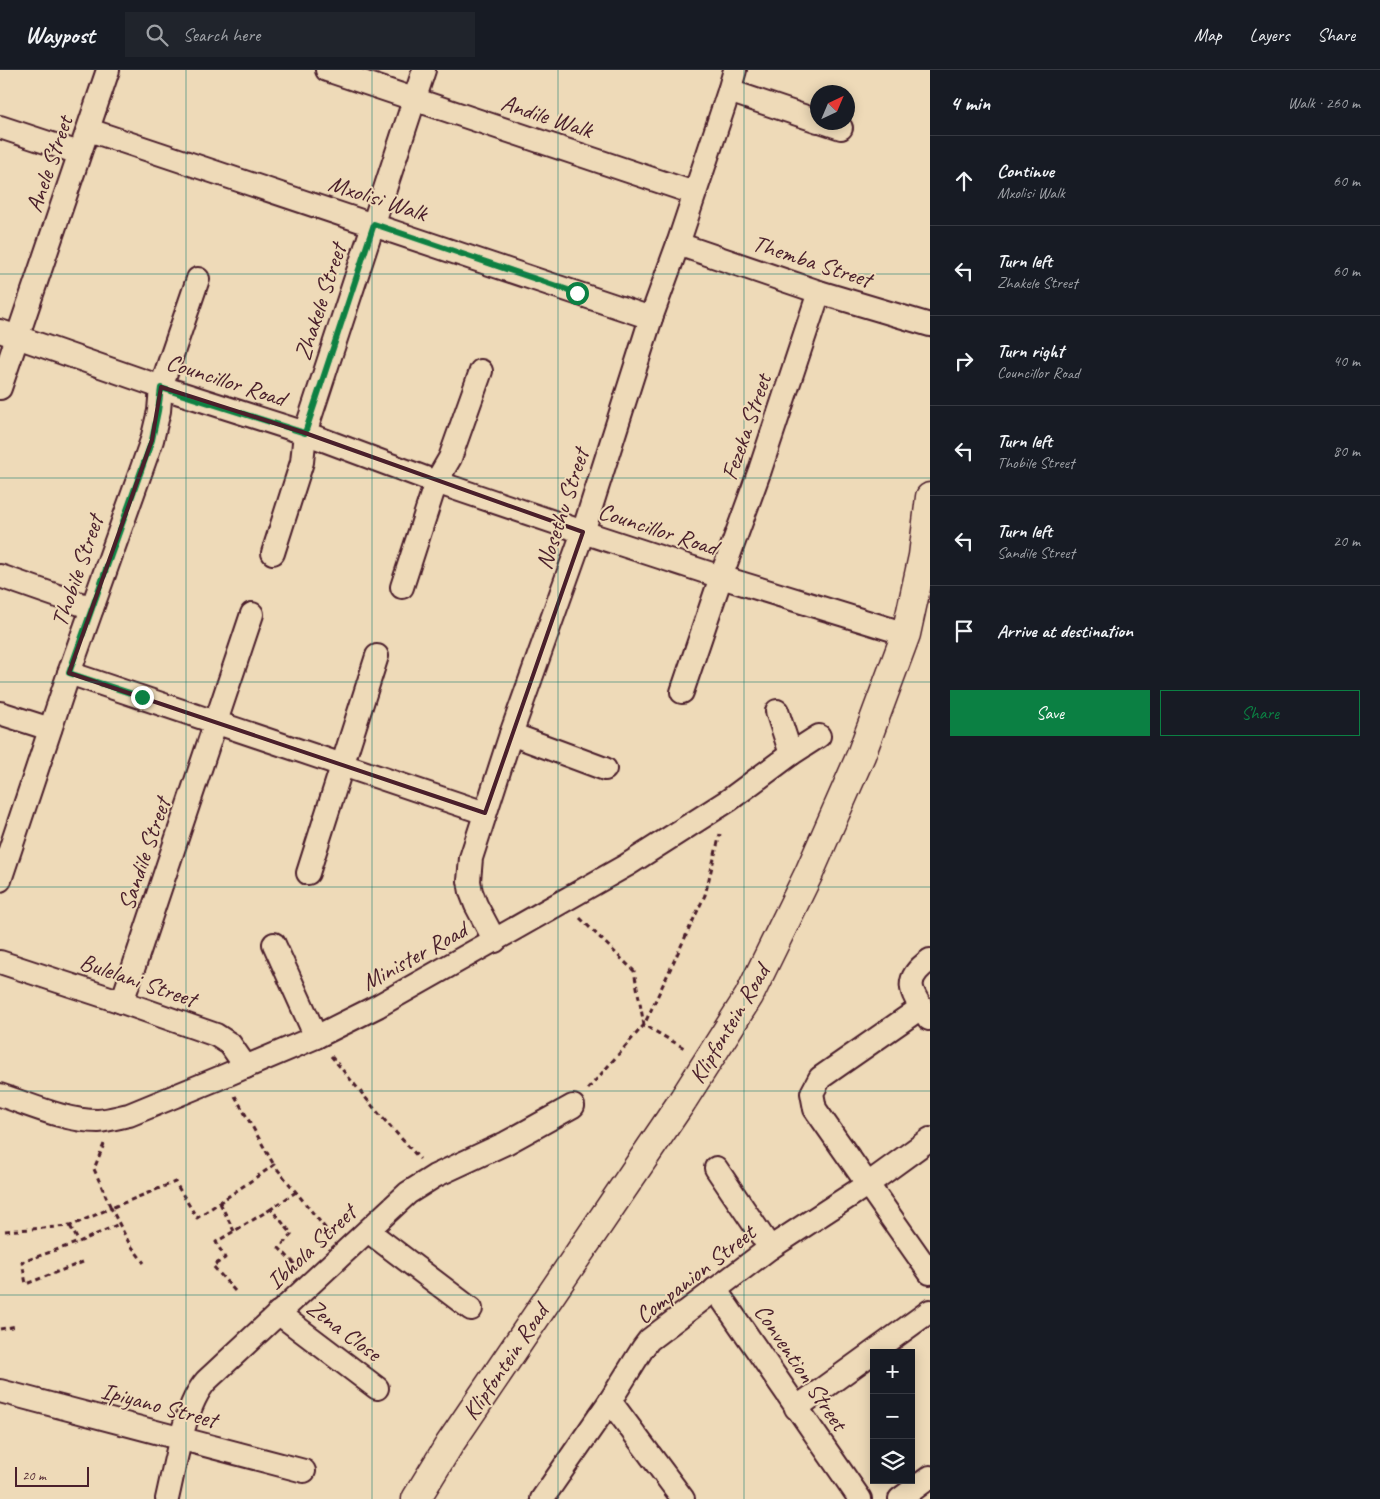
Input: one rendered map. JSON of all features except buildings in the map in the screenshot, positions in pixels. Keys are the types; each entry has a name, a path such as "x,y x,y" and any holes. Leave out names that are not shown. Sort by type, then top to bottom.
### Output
{"street":[{"name":"Anele Street","path":"0,388 9,334 80,154 108,70"},
{"name":"Andile Walk","path":"327,70 694,193"},
{"name":"Zhakele Street","path":"273,553 302,462 305,433 424,70"},
{"name":"Nosethu Street","path":"495,941 476,905 469,882 471,858 511,734 583,532 650,318 678,244 732,81 810,117"},
{"path":"0,127 80,154"},
{"name":"Mxolisi Walk","path":"88,130 374,224 650,318"},
{"name":"Themba Street","path":"678,244 819,292 930,325"},
{"name":"Thobile Street","path":"0,880 4,856 152,440 161,388 198,279"},
{"name":"Fezeka Street","path":"721,577 760,470 819,292"},
{"name":"Councillor Road","path":"9,334 161,388 305,433 436,482 583,532 906,634"},
{"path":"402,587 436,482 450,458 482,371"},
{"name":"Klipfontein Road","path":"416,1499 454,1436 681,1103 750,996 809,873 861,755 906,634 923,556 930,497"},
{"path":"0,576 92,608"},
{"name":"Councillor Road","path":"682,692 721,577"},
{"name":"Sandile Street","path":"122,1002 252,614"},
{"path":"308,873 378,656"},
{"path":"69,673 485,814"},
{"path":"777,711 791,754"},
{"path":"0,713 50,729"},
{"path":"511,734 605,769"},
{"name":"Minister Road","path":"0,1095 70,1118 100,1121 114,1119 129,1115 316,1037 378,1006 627,865 728,800 791,754 820,736"},
{"path":"274,944 316,1037"},
{"path":"930,960 915,973 911,985 912,991 926,1013 820,1078 812,1093 815,1108 930,1272"},
{"name":"Bulelani Street","path":"0,962 122,1002 223,1039 230,1044 246,1067"},
{"name":"Ibhola Street","path":"167,1499 181,1438 197,1392 202,1386 408,1192 435,1176 506,1143 573,1106"},
{"name":"Companion Street","path":"542,1499 610,1401 649,1340 770,1248 868,1184 930,1139"},
{"path":"716,1168 770,1248"},
{"path":"368,1230 471,1310"},
{"name":"Convention Street","path":"715,1289 860,1499"},
{"path":"796,1408 930,1312"},
{"name":"Zena Close","path":"278,1313 377,1388"},
{"name":"Ipiyano Street","path":"0,1390 304,1471"},
{"path":"610,1401 683,1499"},
{"path":"900,1499 930,1477"}],"path":[{"path":"573,1106 644,1025 705,895 728,800"},
{"path":"566,900 578,917 634,971 644,1025"},
{"path":"644,1025 708,1061"},
{"path":"316,1037 379,1114 435,1176"},
{"path":"224,1076 274,1165 345,1252"},
{"path":"114,1119 94,1169 129,1243 144,1263"},
{"path":"5,1231 70,1226 175,1182 197,1218 220,1204 274,1165"},
{"path":"234,1290 213,1266 225,1258 216,1242 296,1192"},
{"path":"220,1204 234,1231"},
{"path":"271,1209 292,1234 279,1248 313,1282"},
{"path":"83,1262 26,1284 22,1262 78,1242 119,1224"},
{"path":"70,1226 78,1242"},
{"path":"0,1329 17,1326"}],"highlighted area":[{"path":"161,387 305,433 583,532 485,813 69,673 152,440"}],"route":[{"path":"142,697 69,673 152,440 161,388 305,433 374,224 577,293"}]}
